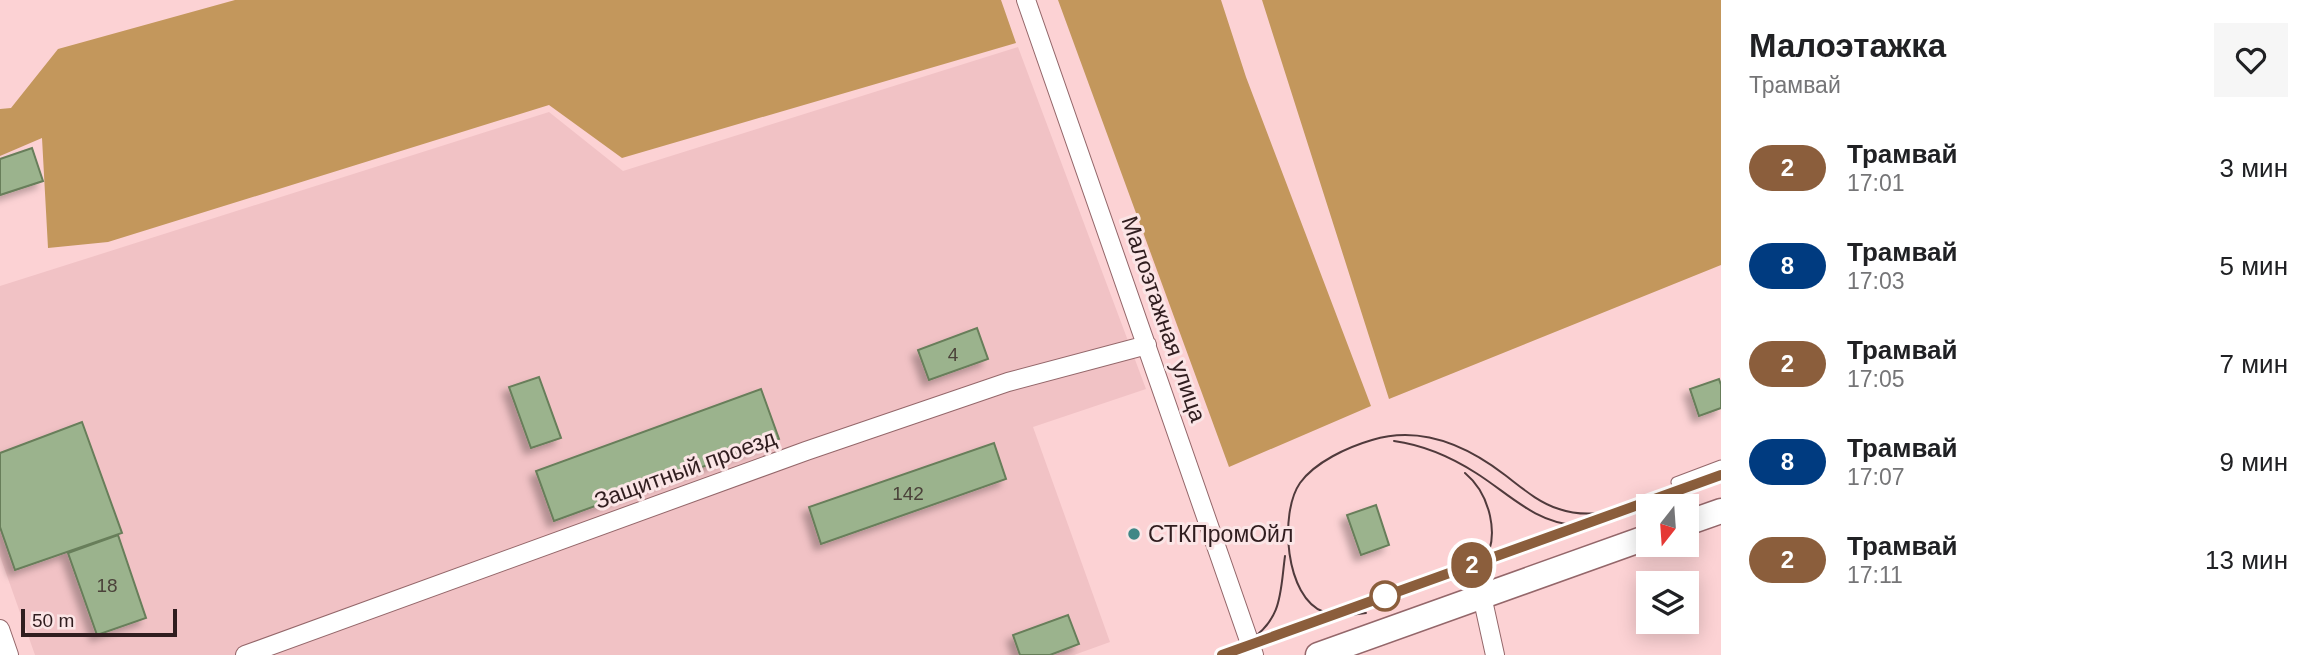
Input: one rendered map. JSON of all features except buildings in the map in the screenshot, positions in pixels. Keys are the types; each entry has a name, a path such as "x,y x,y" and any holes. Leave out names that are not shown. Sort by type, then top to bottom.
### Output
{"main road":[{"path":"1699,518 1721,510"},
{"path":"1318,655 1636,541"}],"street":[{"name":"Малоэтажная улица","path":"1026,0 1254,655"},
{"name":"Защитный проезд","path":"245,655 819,447 1008,382 1147,345"},
{"path":"1482,596 1495,655"},
{"path":"0,629 9,655"}],"lane":[{"path":"1676,482 1721,465"}],"shaded area":[{"path":"235,0 1001,0 1016,43 622,158 549,105 108,242 48,248 42,138 0,156 0,109 11,108 58,49"},
{"path":"1058,0 1221,0 1246,77 1371,406 1229,467"},
{"path":"1262,0 1721,0 1721,265 1389,399"},
{"path":"1018,47 1146,389 1033,427 1110,642 1074,655 35,655 0,556 0,286 549,112 623,171"}],"tram line":[{"path":"1366,613 1334,615 1311,604 1294,573 1288,533 1293,497 1306,475 1333,456 1353,447 1390,436 1425,437 1459,447 1475,455 1538,499 1559,509 1585,514 1627,509"},
{"path":"1394,441 1416,445 1447,457 1535,513 1561,523 1576,525"},
{"path":"1465,473 1481,492 1490,516 1491,541 1482,564"},
{"path":"1222,655 1721,475"},
{"name":"2","path":"1222,655 1721,475"},
{"path":"1249,641 1274,614 1285,556"}],"place":[{"name":"СТКПромОйл","path":"1134,534"}]}
